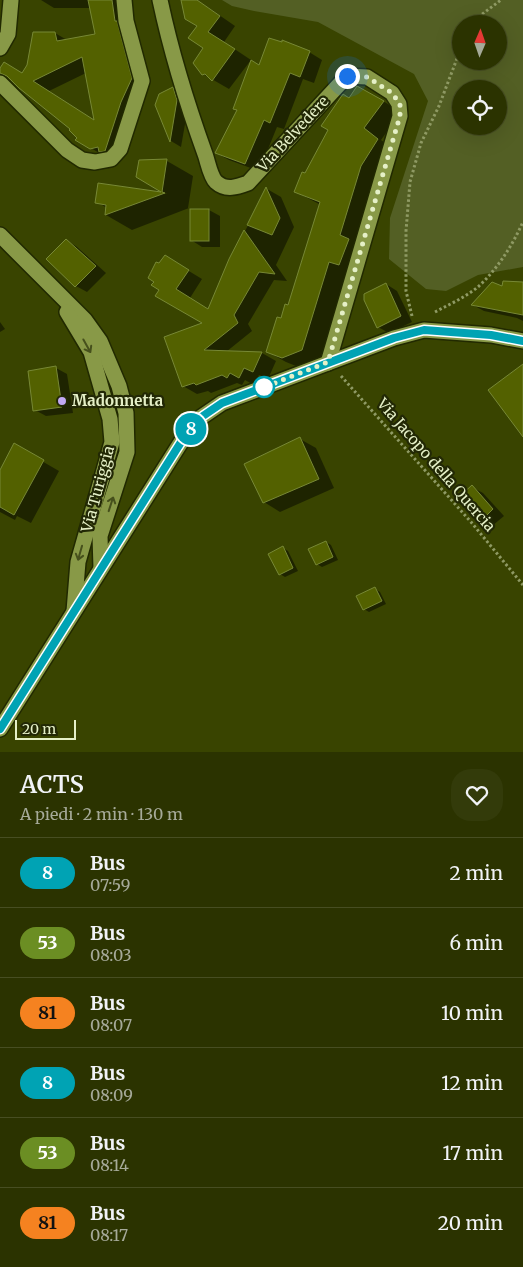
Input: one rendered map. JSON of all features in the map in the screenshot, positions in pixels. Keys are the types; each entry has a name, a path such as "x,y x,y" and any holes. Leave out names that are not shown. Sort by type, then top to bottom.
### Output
{"street":[{"path":"0,48 8,34 11,0"},
{"path":"0,83 67,150 82,160 96,162 111,159 120,149 142,81 126,21 124,0"},
{"name":"Via Belvedere","path":"160,0 165,26 196,128 215,180 224,187 236,188 248,183 347,76 367,77 392,93 400,104 400,116 328,362"},
{"name":"Via Turiggia","path":"0,235 52,290 85,320 100,340 119,386 126,413 127,452 100,536 102,568"},
{"name":"Via Turiggia","path":"52,290 91,352 110,419 112,442 78,562 74,611"},
{"path":"0,729 183,439 200,418 222,403 394,338 420,331 491,335 523,341"}],"path":[{"path":"479,15 501,0"},
{"path":"420,331 406,291 406,231 410,182 421,143 439,106 453,70"},
{"path":"420,331 430,315 478,287 502,260 523,222"},
{"name":"Via Jacopo della Quercia","path":"328,362 471,522 523,585"}],"green space":[{"path":"222,0 523,0 523,267 478,275 446,291 426,289 389,259 390,218 428,101 414,74 318,22 232,6"}],"building":[{"path":"88,0 112,0 115,21 117,21 132,78 121,102 105,151 99,152 98,147 90,149 75,140 77,138 70,129 7,76 0,73 0,68 4,62 22,73 27,65 33,32 55,32 57,41 95,34","holes":["82,57 94,120 33,81"]},
{"path":"181,0 197,0 220,16 208,32 235,49 212,81 205,74 202,75 193,63 203,48 188,38 197,26 185,19"},
{"path":"269,38 282,42 282,40 310,51 300,77 290,73 270,123 264,120 245,164 215,153 237,110 233,109 251,60 259,65"},
{"path":"357,86 384,101 364,128 378,139 361,166 340,235 349,239 339,265 329,262 302,350 282,358 266,352 277,317 281,318 285,304 288,305 320,202 294,192 302,172 305,173 328,130 321,126 343,94 349,98"},
{"path":"173,87 177,100 170,142 155,105 159,94"},
{"path":"167,159 162,192 165,193 105,215 106,205 95,203 98,183 161,192 136,177 139,160"},
{"path":"266,187 280,218 272,235 247,225"},
{"path":"190,209 209,209 209,241 190,241"},
{"path":"244,230 275,274 259,272 234,315 238,323 204,350 262,352 253,372 244,368 239,378 230,373 227,378 222,375 196,385 194,383 182,387 164,337 202,323 155,296 159,290 151,285 154,282 148,278 156,262 159,263 165,255 189,270 176,289 208,309 229,259"},
{"path":"66,239 96,266 75,287 46,259"},
{"path":"503,281 523,282 523,315 471,305 492,282 502,286"},
{"path":"386,283 401,316 377,328 364,300 364,294"},
{"path":"523,364 523,437 488,390"},
{"path":"56,366 62,407 33,411 28,371"},
{"path":"300,437 319,479 263,503 244,464"},
{"path":"14,443 44,460 14,515 0,507 0,470"},
{"path":"472,485 493,509 481,521 459,497"},
{"path":"326,541 333,557 316,565 308,549"},
{"path":"283,546 293,568 279,575 268,554"},
{"path":"375,587 382,601 363,610 356,596"}],"bus line":[{"name":"8","path":"0,729 183,439 200,418 222,403 416,331 491,335 523,341"}],"place":[{"name":"Madonnetta","path":"62,401"}],"route":[{"path":"264,387 257,390 328,362 400,116 400,104 392,93 367,77 347,76"}]}
